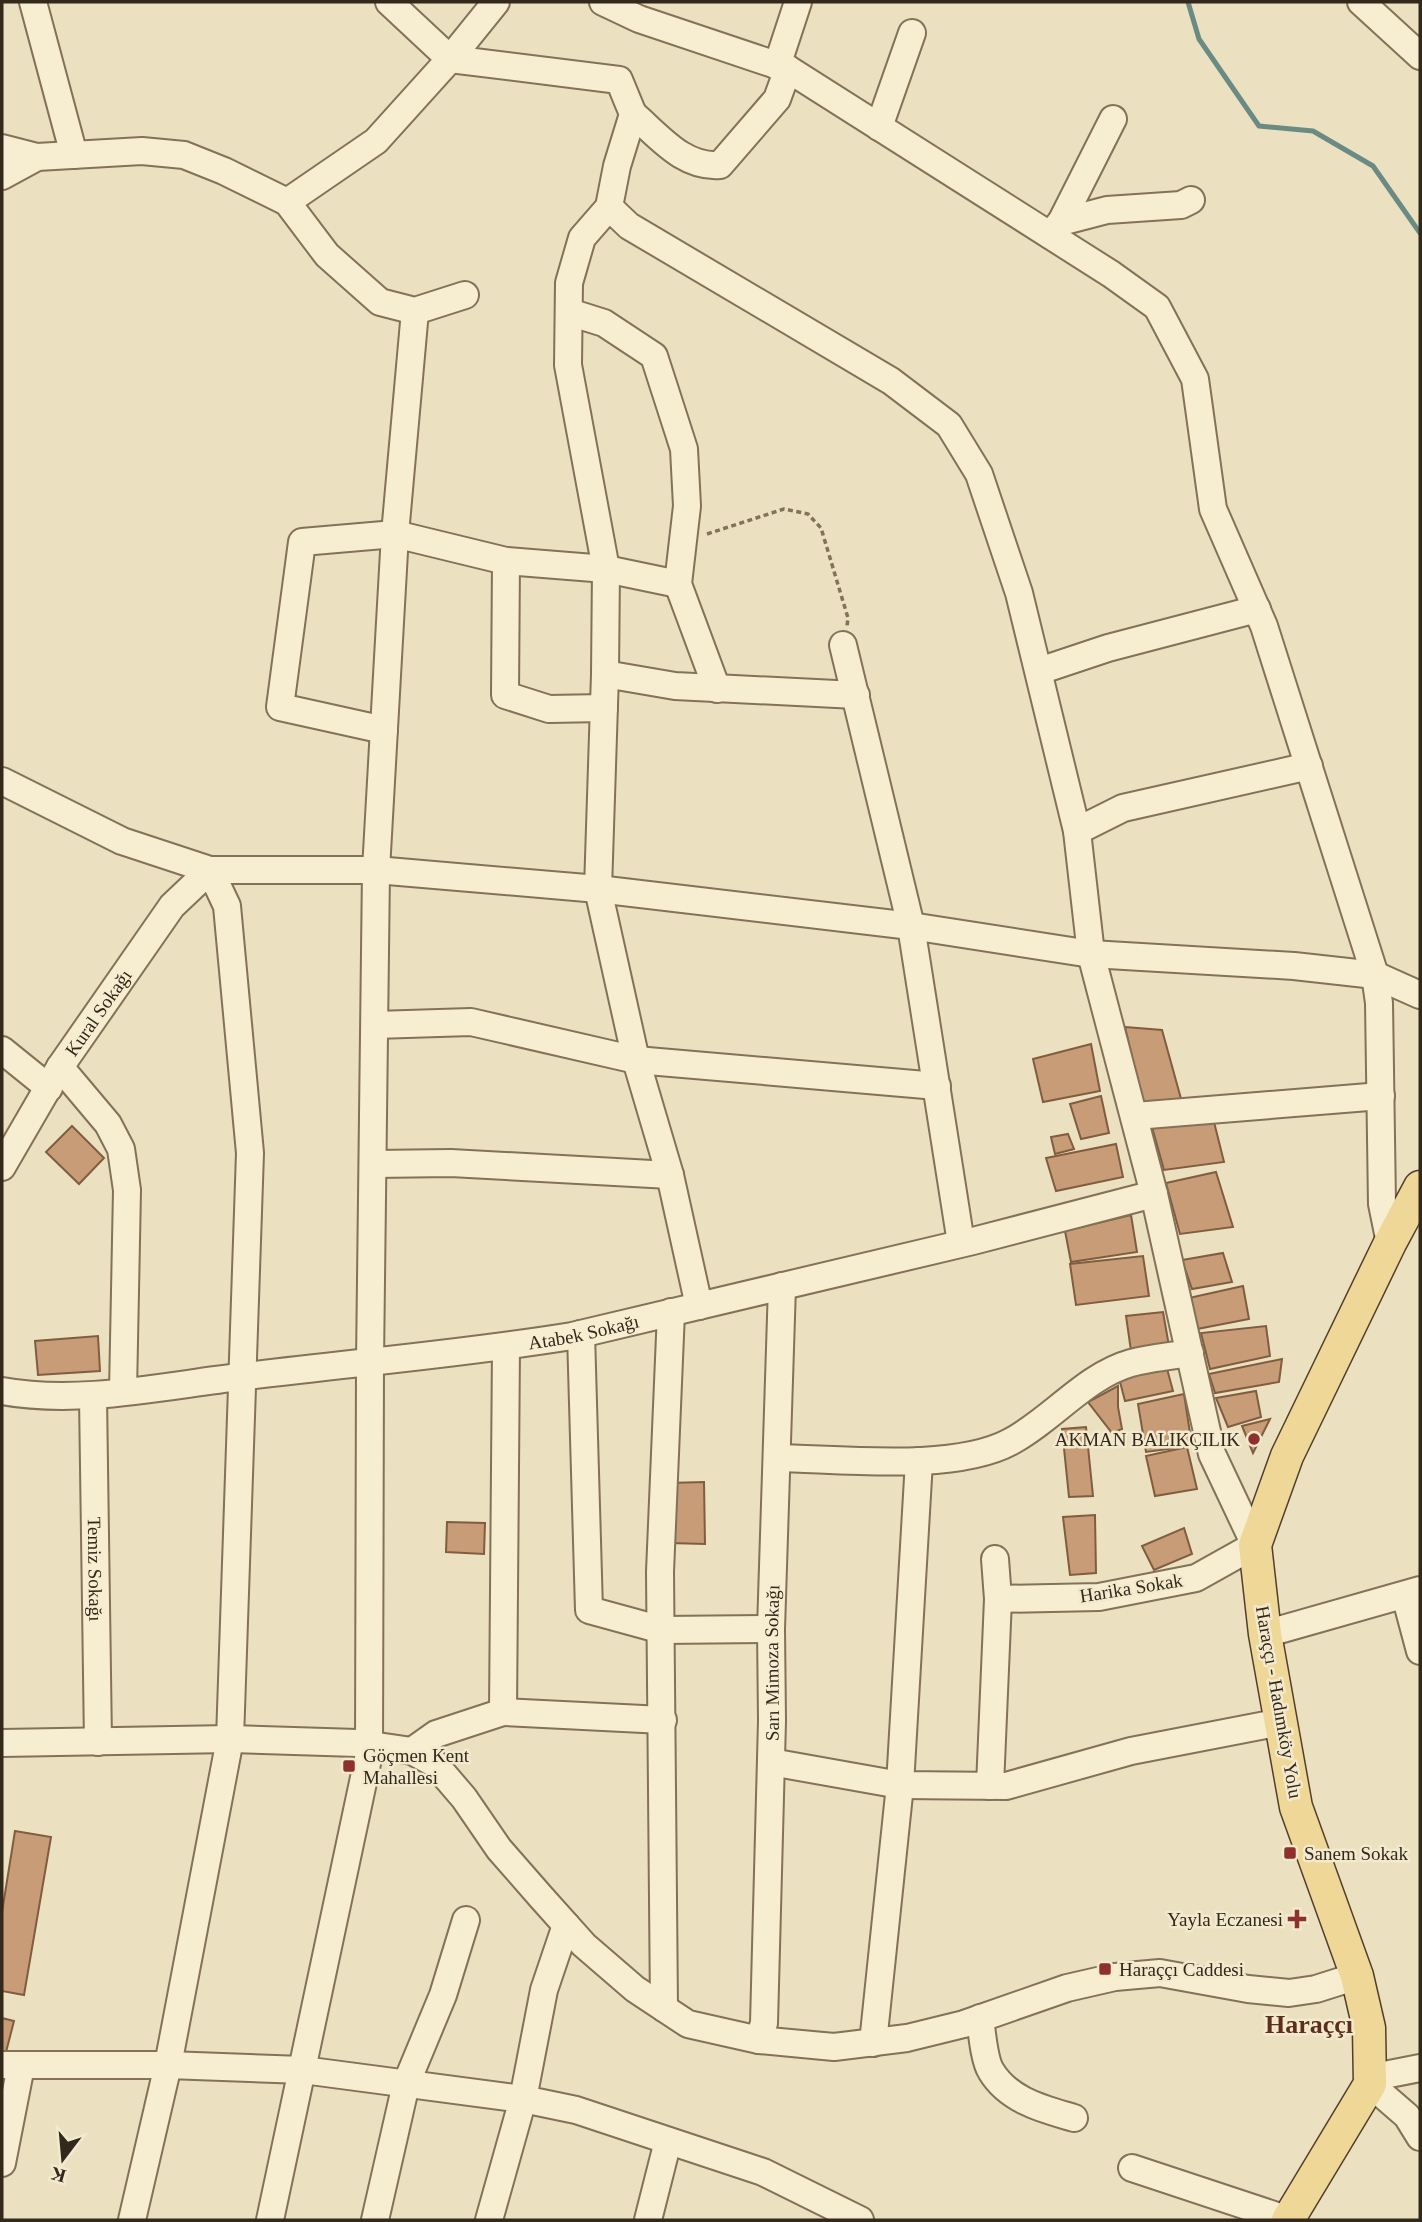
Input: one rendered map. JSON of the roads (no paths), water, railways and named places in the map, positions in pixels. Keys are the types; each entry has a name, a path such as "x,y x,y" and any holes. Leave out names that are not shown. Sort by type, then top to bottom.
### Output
{"main road":[{"name":"Haraççı - Hadımköy Yolu","path":"1370,2081 1369,2028 1357,1976 1296,1807 1265,1633 1255,1545 1287,1456 1420,1187"},
{"path":"1289,2220 1370,2081"}],"street":[{"path":"33,2 74,155"},
{"path":"389,2 450,59 618,80 633,114 685,159 706,166 720,165 777,99 798,2"},
{"path":"287,202 376,141 450,59 496,2"},
{"path":"603,2 639,19 783,68 879,127 1055,228 1157,307 1195,379 1213,509 1257,609 1375,975 1380,1003 1382,1204 1390,1243"},
{"path":"1361,2 1420,56"},
{"path":"879,127 912,33"},
{"path":"633,114 608,207 582,238 569,283 568,365 606,569 598,889 636,1060 670,1175 699,1306"},
{"path":"1055,228 1113,119"},
{"path":"2,148 37,157 142,151 184,155 287,202 327,255 380,302 415,311 465,295"},
{"path":"2,176 37,157"},
{"path":"1055,228 1107,210 1181,205 1191,200"},
{"path":"608,207 629,226 891,381 949,425 979,474 1019,593 1077,831 1091,954 1154,1194 1212,1454 1255,1545"},
{"path":"270,2220 369,1754 370,1362 376,870 395,534 415,311"},
{"path":"569,312 604,323 654,356 684,449 687,506 678,584 717,689"},
{"path":"384,730 280,706 302,542 395,534 506,561 606,569 678,584"},
{"path":"506,561 506,695 549,709 604,708"},
{"path":"1038,671 1108,648 1257,609"},
{"path":"843,645 911,926 961,1243"},
{"path":"605,674 675,686 856,695"},
{"path":"1077,831 1123,808 1309,766"},
{"path":"2,781 122,841 210,870 376,870 598,889 911,926 1091,954 1294,966 1375,975 1420,995"},
{"path":"132,2220 168,2065 230,1740 250,1153 227,906 210,870"},
{"name":"Kural Sokağı","path":"2,1167 55,1077 172,906 210,870"},
{"path":"375,1026 471,1022 636,1060 937,1086"},
{"path":"2,1050 55,1077 108,1124 121,1149 127,1190 123,1392"},
{"path":"1135,1116 1381,1096"},
{"path":"374,1164 451,1163 670,1175"},
{"name":"Atabek Sokağı","path":"2,1391 93,1397 506,1347 581,1334 1154,1194"},
{"name":"Sarı Mimoza Sokağı","path":"760,2040 764,2023 771,1762 771,1629 782,1286"},
{"path":"664,2008 660,1572 671,1312"},
{"path":"581,1334 589,1610 662,1630 771,1629"},
{"path":"503,1712 506,1347"},
{"path":"777,1458 919,1461 981,1454 1011,1442 1099,1378 1130,1363 1190,1353"},
{"name":"Temiz Sokağı","path":"93,1397 98,1742"},
{"path":"873,2043 900,1785 919,1461"},
{"name":"Harika Sokak","path":"998,1599 1099,1597 1196,1578 1255,1545"},
{"path":"990,1787 998,1599 995,1559"},
{"path":"1265,1633 1413,1593 1420,1651"},
{"path":"412,1751 436,1734 503,1712 663,1720"},
{"path":"771,1762 900,1785 1006,1786 1130,1751 1281,1722"},
{"path":"2,1743 230,1740 369,1745 412,1751 434,1763 464,1798 499,1849 566,1925 584,1945 635,1989 688,2024 760,2040 834,2047 907,2038 980,2018 1067,1988 1115,1978 1160,1973 1248,1989 1289,1993 1315,1989 1357,1976"},
{"path":"375,2220 406,2084 443,1995 466,1920"},
{"path":"489,2220 523,2099 544,1990 566,1925"},
{"path":"980,2018 990,2070 1003,2085 1026,2103 1074,2118"},
{"path":"2,2163 11,2065 168,2065 303,2070 523,2099 576,2110 763,2172 860,2220"},
{"path":"1370,2081 1420,2068"},
{"path":"1370,2081 1407,2116 1420,2137"},
{"path":"648,2220 668,2140"},
{"path":"1132,2168 1289,2220"}],"waterway":[{"path":"1188,2 1199,39 1259,126 1313,131 1373,166 1420,233"}],"place":[{"name":"AKMAN BALIKÇILIK","path":"1254,1439"},
{"name":"Göçmen Kent Mahallesi","path":"349,1766"},
{"name":"Sanem Sokak","path":"1290,1853"},
{"name":"Yayla Eczanesi","path":"1297,1919"},
{"name":"Haraççı Caddesi","path":"1105,1969"}],"district":[{"name":"Haraççı","path":"1309,2024"}]}
